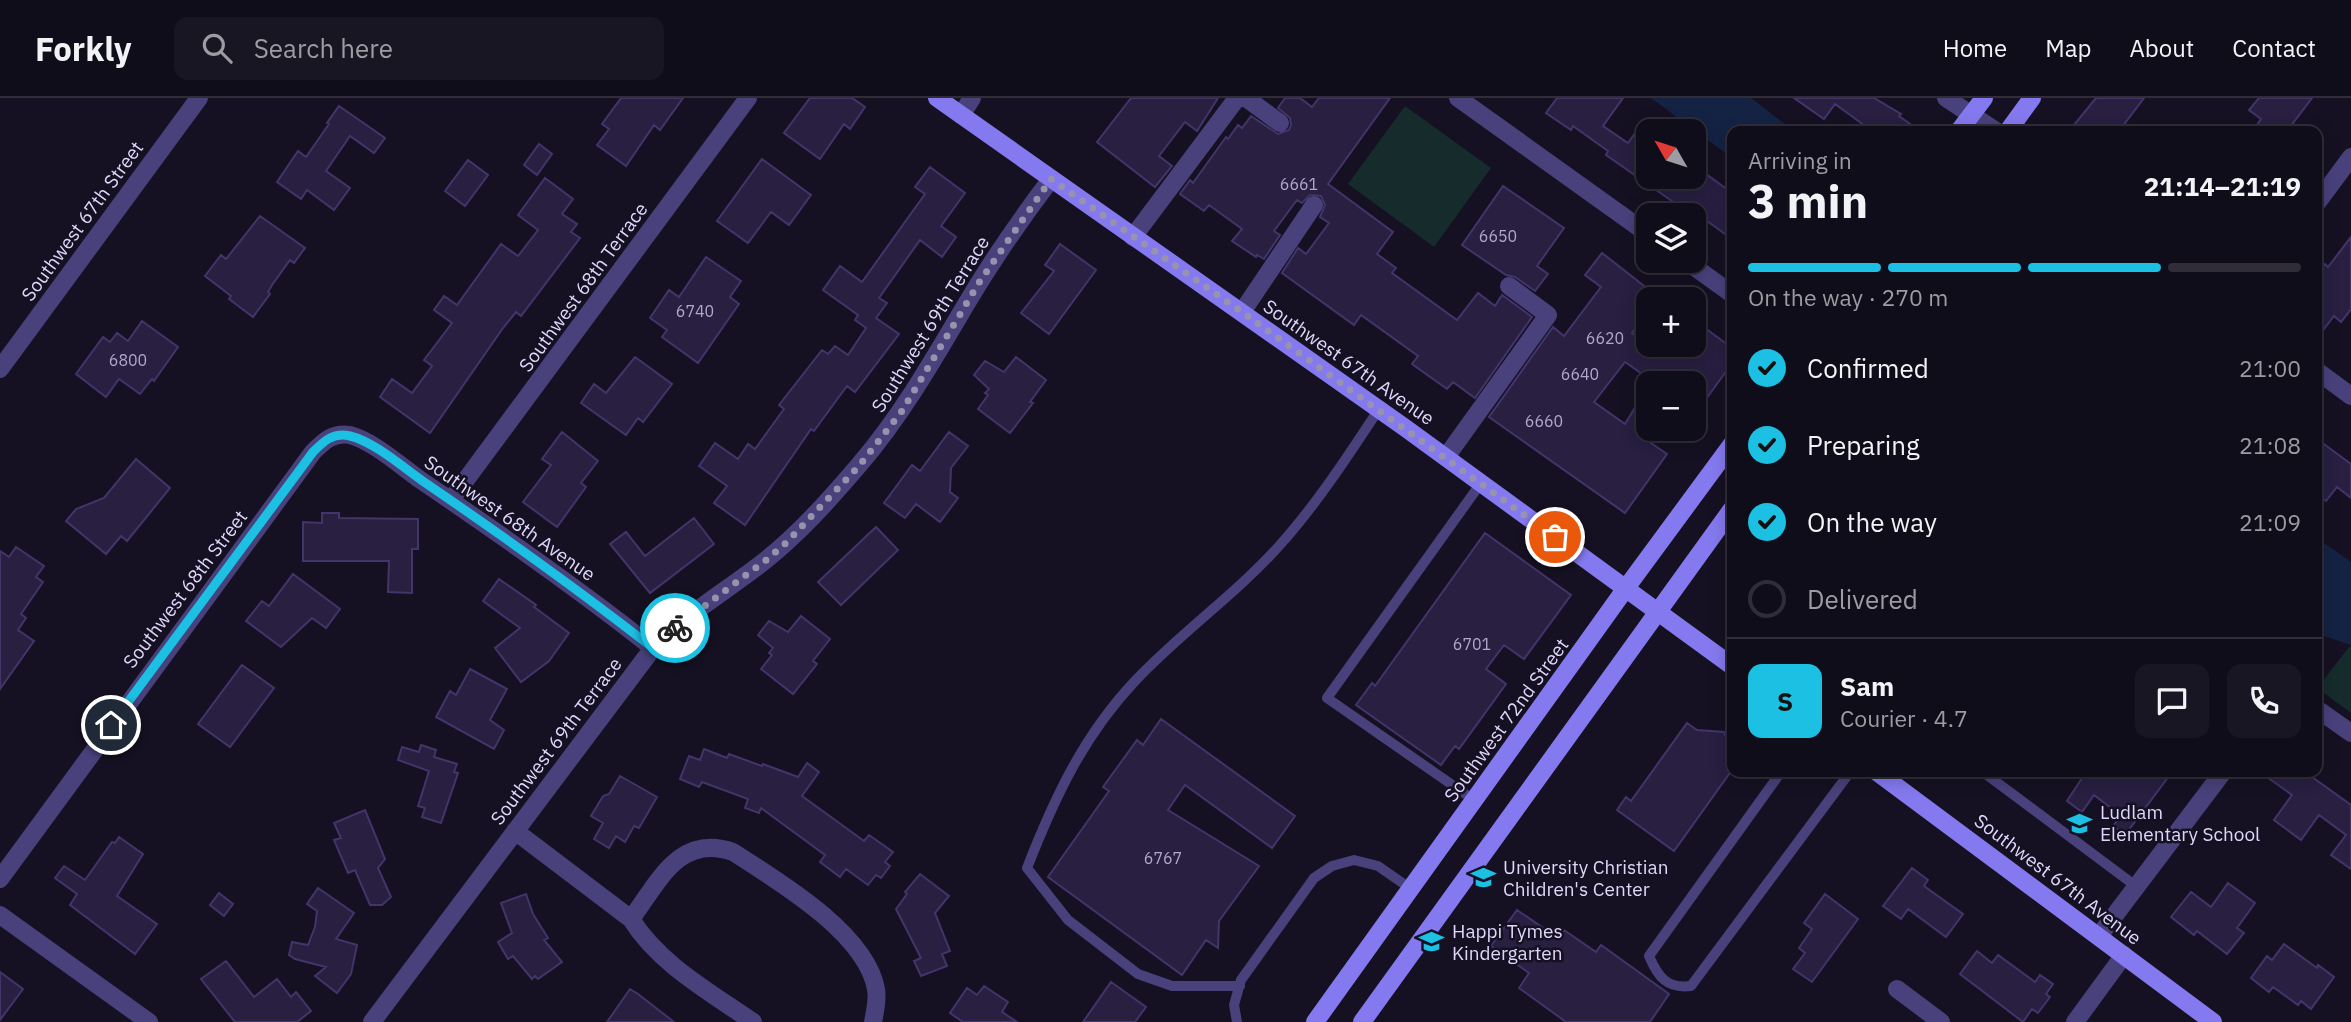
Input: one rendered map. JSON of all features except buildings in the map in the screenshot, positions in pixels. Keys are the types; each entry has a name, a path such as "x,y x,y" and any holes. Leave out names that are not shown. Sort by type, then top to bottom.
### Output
{"main road":[{"path":"1963,126 1984,98"},
{"path":"2012,126 2032,98"},
{"name":"Southwest 67th Avenue","path":"944,100 961,115 1446,457 1727,662"},
{"name":"Southwest 72nd Street","path":"1315,1022 1727,451"},
{"path":"1363,1022 1727,516"},
{"name":"Southwest 67th Avenue","path":"1884,777 2213,1022"}],"street":[{"name":"Southwest 67th Street","path":"0,369 199,98"},
{"name":"Southwest 68th Terrace","path":"451,500 748,98"},
{"path":"961,115 972,98"},
{"path":"1133,237 1237,98"},
{"path":"1246,98 1280,123"},
{"path":"1458,98 1636,225"},
{"path":"1946,98 1988,126"},
{"path":"2322,196 2351,158"},
{"name":"Southwest 69th Terrace","path":"372,1022 653,648 786,543 859,466 902,411 980,281 1051,179"},
{"path":"1242,312 1314,205"},
{"path":"1703,273 1727,290"},
{"path":"1446,457 1548,315 1509,286"},
{"path":"2322,375 2351,396"},
{"name":"Southwest 68th Avenue","path":"337,434 365,442 451,500 653,648"},
{"name":"Southwest 68th Street","path":"0,879 313,452 337,434"},
{"path":"2322,713 2351,733"},
{"path":"2099,936 2218,777"},
{"path":"515,831 631,919 641,936 668,961 753,1022"},
{"path":"631,919 660,879 682,856 702,847 733,852 831,922 858,951 876,990 873,1022"},
{"path":"0,915 149,1022"},
{"path":"2075,1022 2124,955"},
{"path":"1897,989 1941,1022"}],"lane":[{"path":"1240,986 1172,986 1138,974 1068,920 1027,869 1048,812 1074,761 1117,702 1176,640 1277,548 1334,474 1379,409"},
{"path":"1474,800 1327,698 1481,483"},
{"path":"1778,777 1649,956 1658,975 1677,988 1691,986 1846,777"},
{"path":"1990,777 2137,887"},
{"path":"1237,1022 1234,1005 1241,980 1314,878 1332,866 1354,860 1378,866 1411,889"}],"green space":[{"path":"1405,106 1491,168 1434,247 1348,184"},
{"path":"2350,646 2351,713 2322,692 2322,682"}],"water":[{"path":"1651,98 1751,98 1787,126 1727,126 1727,154 1706,139 1706,119 1679,119"},
{"path":"2322,542 2351,562 2351,645 2324,636"}],"way so far":[{"path":"675,628 786,543 859,466 902,411 980,281 1051,179 1404,427 1555,537"}],"place":[{"name":"Ludlam Elementary School","path":"2080,823"},
{"name":"University Christian Children's Center","path":"1483,878"},
{"name":"Happi Tymes Kindergarten","path":"1432,942"}],"route":[{"path":"111,725 313,452 337,434 365,442 451,500 653,648 675,628"}]}
